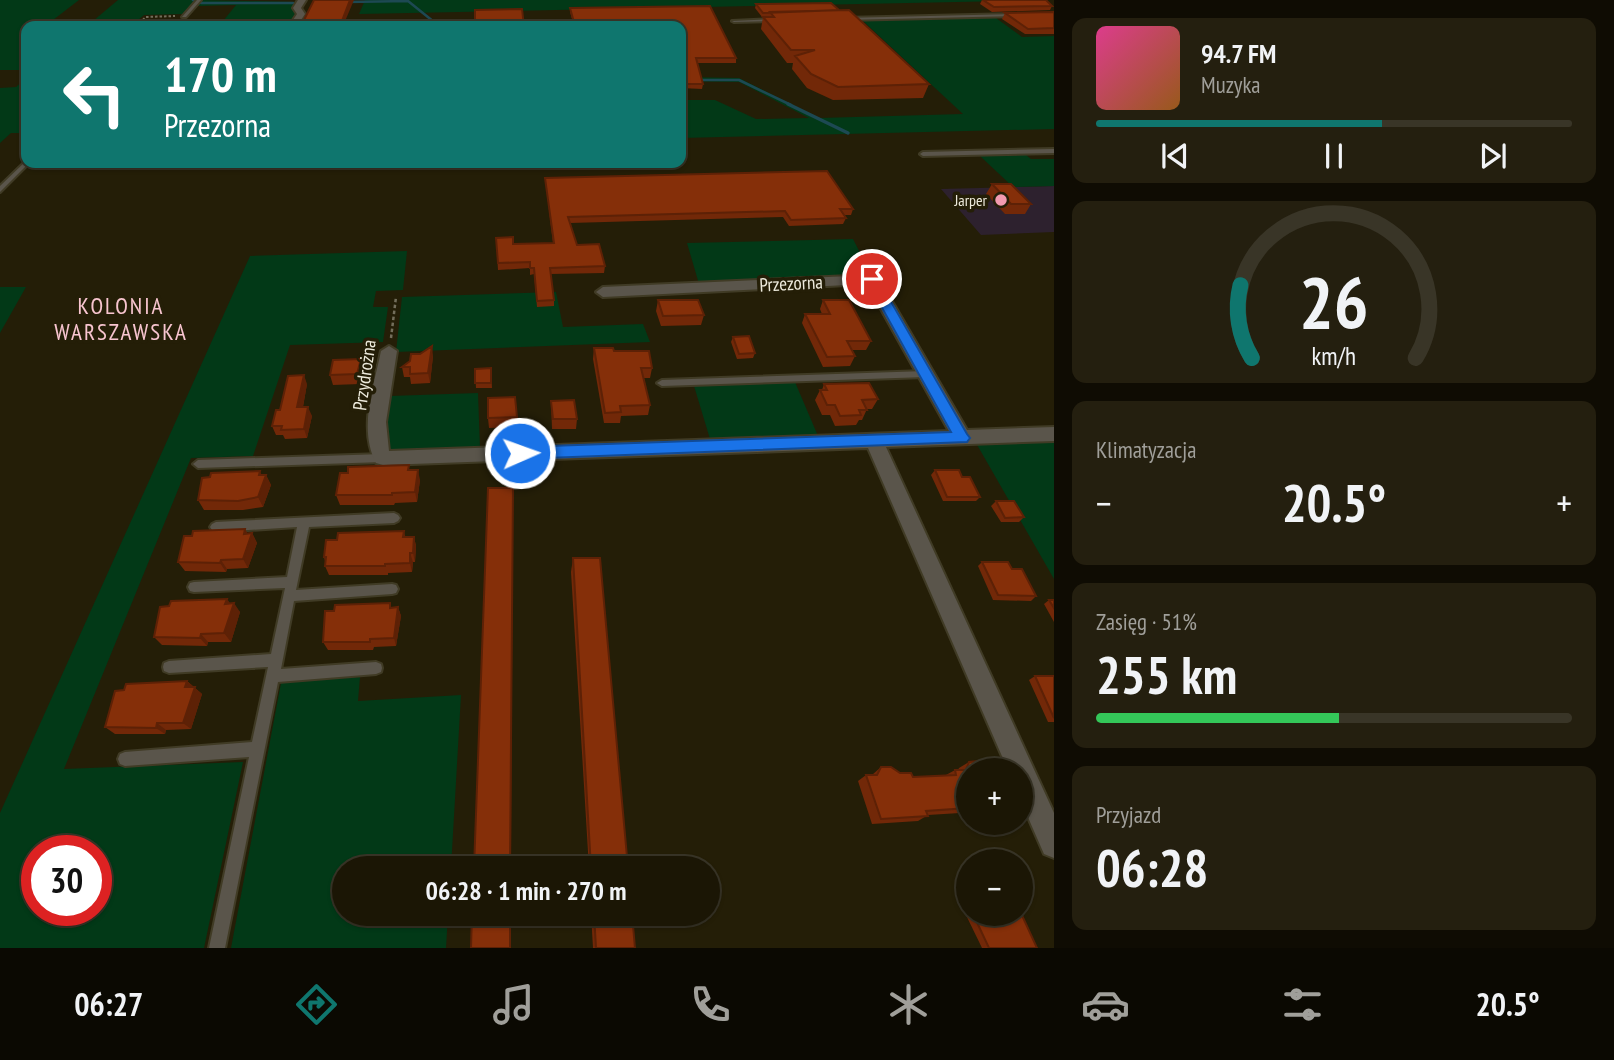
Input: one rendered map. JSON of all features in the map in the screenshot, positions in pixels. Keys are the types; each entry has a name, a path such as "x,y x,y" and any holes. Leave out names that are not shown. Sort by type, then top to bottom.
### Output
{"street":[{"path":"296,21 301,14 297,8 302,0"},
{"name":"Przezorna","path":"603,292 872,279 962,438"},
{"name":"Przydrożna","path":"383,458 376,436 389,351"},
{"path":"383,458 1054,434"},
{"path":"874,441 1054,844"}],"lane":[{"path":"184,16 199,0"},
{"path":"841,19 1027,15"},
{"path":"734,22 787,20"},
{"path":"923,154 1054,151"},
{"path":"0,190 21,168"},
{"path":"662,383 926,374"},
{"path":"198,464 383,458"},
{"path":"216,527 394,518"},
{"path":"217,948 304,523"},
{"path":"194,587 392,589"},
{"path":"169,667 275,660"},
{"path":"272,676 376,668"},
{"path":"125,758 258,749"}],"path":[{"path":"142,21 146,17 184,16"},
{"name":"Przydrożna","path":"389,351 396,297"}],"shaded area":[{"path":"1054,186 1054,232 981,235 941,189"}],"green space":[{"path":"0,0 79,0 53,20 87,21 21,21 21,70 0,70"},
{"path":"118,0 196,0 182,14 144,15 137,21 93,21"},
{"path":"203,0 294,2 292,7 295,14 290,21 223,21 236,5 198,6"},
{"path":"365,0 1054,0 359,14"},
{"path":"996,18 1022,37 1054,36 1054,129 686,138 686,100 715,100 756,119 809,118 739,82 686,81 686,77 739,78 819,118 963,114 863,21"},
{"path":"21,82 21,133 11,133 0,143 0,88 16,87"},
{"path":"1026,155 1031,159 1054,159 1054,186 1013,187 980,156"},
{"path":"853,239 871,274 699,284 687,243"},
{"path":"407,251 403,290 376,291 373,307 388,307 383,342 290,345 253,456 191,458 64,769 243,762 204,948 0,948 0,813 250,256"},
{"path":"0,287 26,287 0,333"},
{"path":"556,292 563,327 643,324 650,342 396,352 402,297"},
{"path":"795,382 818,436 710,439 694,386"},
{"path":"478,393 480,448 393,451 384,445 390,396"},
{"path":"1054,441 1054,579 976,443"},
{"path":"360,677 358,701 461,695 452,856 332,856 332,926 447,926 446,948 231,948 281,683"}],"building":[{"path":"314,0 350,0 342,21 304,21"},
{"path":"983,0 1046,0 1052,6 994,7"},
{"path":"831,3 839,10 763,13 756,4"},
{"path":"710,6 736,58 696,58 703,84 686,84 686,21 574,21 570,8"},
{"path":"522,9 523,21 475,21 475,10"},
{"path":"849,10 929,84 838,87 811,74 795,56 815,50 791,50 763,17 774,17 770,12"},
{"path":"1054,12 1054,28 1028,29 1005,13"},
{"path":"827,171 853,209 840,209 846,218 791,220 785,211 568,217 577,245 599,244 605,266 550,268 554,300 537,301 534,268 530,268 530,262 498,263 496,238 513,237 513,244 554,243 545,178"},
{"path":"992,184 1011,184 1031,204 1011,204"},
{"path":"658,300 698,300 704,315 663,316"},
{"path":"823,300 849,300 871,341 847,341 855,356 827,357 805,314 830,314"},
{"path":"749,336 755,353 739,354 733,337"},
{"path":"432,346 428,373 410,374 410,367 402,367 410,361 411,354 420,354"},
{"path":"594,348 649,351 652,368 641,368 650,405 620,406 621,412 605,413"},
{"path":"361,359 357,374 330,375 333,360"},
{"path":"491,368 491,383 475,383 475,369"},
{"path":"304,375 297,407 308,407 304,429 281,430 282,426 272,426 276,410 280,410 288,376"},
{"path":"869,383 878,399 862,400 867,410 859,410 861,415 840,416 835,405 827,405 820,390 827,390 824,384"},
{"path":"515,397 517,417 488,418 488,398"},
{"path":"574,400 577,419 553,419 551,401"},
{"path":"409,465 408,470 418,470 415,492 392,495 336,495 340,473 348,473 348,467"},
{"path":"935,470 959,470 962,477 970,477 980,497 947,497"},
{"path":"260,471 259,475 266,475 258,497 238,501 198,500 202,478 210,477 211,473"},
{"path":"488,488 513,488 510,856 474,856"},
{"path":"996,501 1014,501 1024,517 1005,518"},
{"path":"245,529 244,534 252,533 243,559 221,560 220,563 178,562 184,536 192,536 193,531"},
{"path":"404,531 403,537 414,537 410,563 385,566 325,566 326,540 337,540 338,533"},
{"path":"573,558 600,558 627,856 590,856"},
{"path":"982,562 1008,562 1012,569 1022,569 1036,596 998,595"},
{"path":"227,599 225,604 234,603 224,633 201,634 200,638 154,637 160,607 169,606 171,601"},
{"path":"390,603 390,608 398,607 394,638 370,639 370,642 323,642 325,611 334,611 335,605"},
{"path":"1035,676 1054,676 1054,718"},
{"path":"187,681 185,687 195,687 183,723 157,723 156,728 105,727 115,691 124,690 126,684"},
{"path":"881,767 891,767 900,773 911,773 913,777 956,775 956,809 926,811 928,816 881,819 866,775 877,775"},
{"path":"472,926 510,926 510,948 471,948"},
{"path":"595,926 633,926 635,948 596,948"},
{"path":"979,926 1027,926 1037,948 989,948"}],"waterway":[{"path":"346,2 408,1 433,21"},
{"path":"201,3 293,3"},
{"path":"698,80 739,80 791,105"},
{"path":"788,104 848,133"}],"place":[{"name":"Jarper","path":"1001,200"}],"district":[{"name":"KOLONIA WARSZAWSKA","path":"121,319"}],"route":[{"path":"520,453 962,438 872,279"}]}
